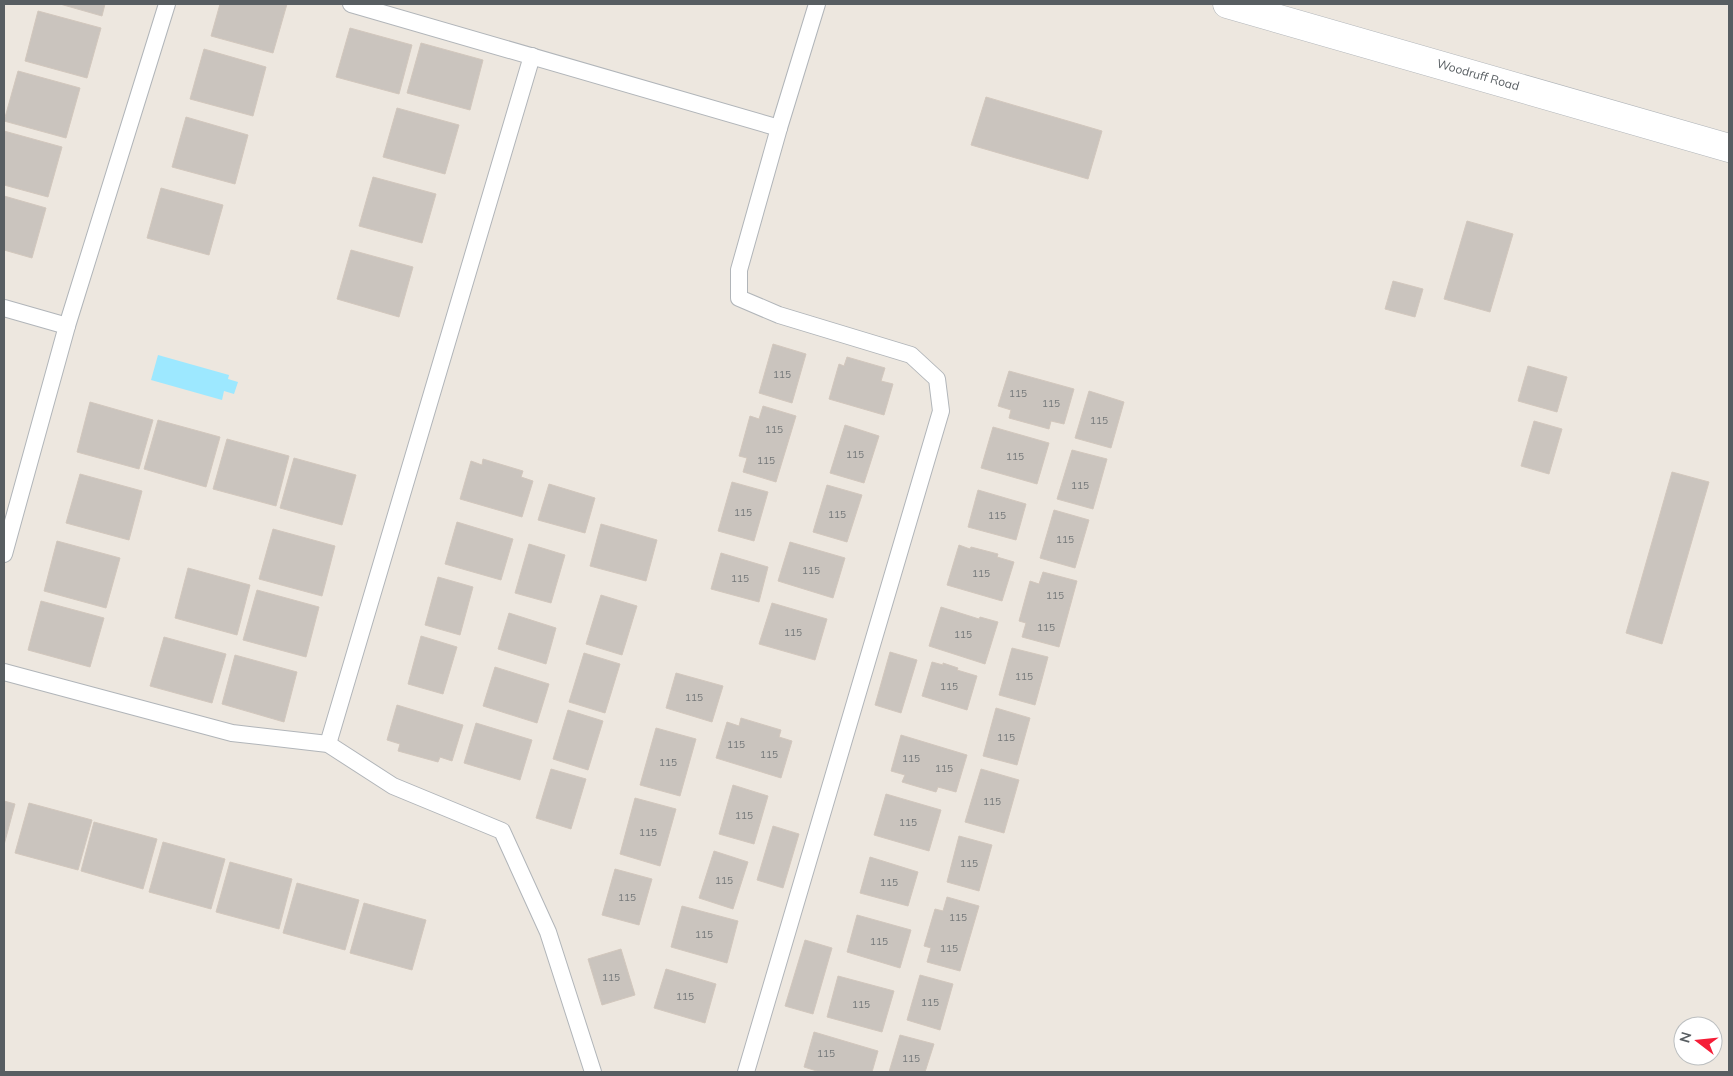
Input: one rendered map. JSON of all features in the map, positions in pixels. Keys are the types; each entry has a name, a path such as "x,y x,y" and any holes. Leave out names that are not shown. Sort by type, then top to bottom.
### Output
{"street":[{"name":"Woodruff Road","path":"1227,4 1729,148"}],"lane":[{"path":"4,554 67,326 167,4"},
{"path":"351,4 779,128"},
{"path":"746,1072 941,411 937,380 911,355 779,315 739,298 739,270 779,128 817,4"},
{"path":"328,744 532,56"},
{"path":"4,308 67,326"},
{"path":"4,672 232,733 328,744 393,786 502,830 548,932 593,1072"}],"water":[{"path":"158,355 229,375 228,379 238,382 234,394 224,391 222,400 151,380"}],"building":[{"path":"60,4 105,4 102,16"},
{"path":"220,4 287,4 273,53 211,36"},
{"path":"38,11 101,28 87,78 25,61"},
{"path":"350,28 412,45 399,94 336,77"},
{"path":"421,43 483,60 470,110 407,93"},
{"path":"204,49 266,67 253,116 190,99"},
{"path":"18,71 80,88 66,138 4,121"},
{"path":"986,97 1102,131 1088,179 971,145"},
{"path":"397,108 459,125 445,174 383,157"},
{"path":"186,117 248,135 235,184 172,167"},
{"path":"4,131 62,147 48,197 4,185"},
{"path":"373,177 436,194 422,243 359,226"},
{"path":"161,188 223,205 209,255 147,238"},
{"path":"4,196 46,208 32,258 4,250"},
{"path":"1467,221 1513,234 1490,312 1444,299"},
{"path":"351,250 413,267 399,317 337,299"},
{"path":"1393,281 1423,289 1415,317 1385,309"},
{"path":"773,344 806,354 792,403 759,393"},
{"path":"847,357 885,368 881,381 893,384 884,415 829,399 839,364 844,366"},
{"path":"1528,366 1567,377 1557,412 1518,401"},
{"path":"1009,371 1074,389 1064,424 1051,421 1049,429 1009,418 1011,410 998,406"},
{"path":"1089,391 1124,402 1111,448 1075,438"},
{"path":"90,402 153,420 139,469 77,452"},
{"path":"763,406 796,416 776,482 743,472 747,458 739,456 750,416 759,419"},
{"path":"158,420 220,437 206,487 144,469"},
{"path":"1534,421 1562,429 1549,474 1521,466"},
{"path":"845,425 879,436 864,483 830,473"},
{"path":"993,427 1049,443 1037,484 981,468"},
{"path":"227,439 289,456 276,506 213,489"},
{"path":"1072,450 1107,459 1093,509 1057,499"},
{"path":"294,458 356,475 342,525 280,508"},
{"path":"483,459 523,471 521,477 533,481 522,517 460,499 471,461 482,465"},
{"path":"1672,472 1709,482 1662,644 1626,633"},
{"path":"80,474 142,491 129,540 66,523"},
{"path":"732,482 768,492 754,541 718,531"},
{"path":"549,484 595,498 585,533 538,520"},
{"path":"827,485 862,495 847,542 813,532"},
{"path":"978,490 1026,504 1016,540 968,527"},
{"path":"1054,510 1089,520 1075,568 1040,558"},
{"path":"457,522 513,539 501,580 445,564"},
{"path":"601,524 657,540 646,581 590,566"},
{"path":"273,529 335,546 322,596 259,579"},
{"path":"57,541 120,558 106,608 44,591"},
{"path":"790,542 845,558 833,598 778,581"},
{"path":"529,544 565,555 551,603 515,593"},
{"path":"959,545 998,554 997,557 1014,562 1002,601 947,585"},
{"path":"721,553 768,567 759,602 711,589"},
{"path":"188,568 250,585 237,635 175,618"},
{"path":"1043,572 1077,581 1059,647 1022,637 1026,623 1019,621 1030,581 1039,584"},
{"path":"438,577 473,587 460,635 425,625"},
{"path":"257,590 319,607 306,657 243,640"},
{"path":"601,595 637,606 622,655 586,644"},
{"path":"41,601 104,618 90,667 28,650"},
{"path":"772,603 827,619 815,660 759,644"},
{"path":"941,607 979,619 980,617 998,622 985,664 929,646"},
{"path":"509,613 556,628 546,664 498,649"},
{"path":"421,636 457,647 443,694 408,684"},
{"path":"164,637 226,654 212,703 150,686"},
{"path":"1012,648 1048,657 1035,705 999,695"},
{"path":"890,652 917,660 901,713 875,705"},
{"path":"584,653 620,664 605,713 569,702"},
{"path":"235,655 297,672 284,722 222,704"},
{"path":"932,662 943,665 943,663 958,668 957,670 977,676 967,710 922,696"},
{"path":"495,667 549,684 537,723 483,706"},
{"path":"676,673 723,686 712,722 666,708"},
{"path":"397,705 463,725 452,761 440,757 438,762 398,751 400,744 387,740"},
{"path":"996,708 1030,718 1017,765 983,756"},
{"path":"568,710 603,721 588,770 553,759"},
{"path":"741,718 781,730 779,737 792,741 781,778 716,758 727,722 739,726"},
{"path":"476,723 532,740 520,780 464,763"},
{"path":"656,728 696,739 680,796 640,785"},
{"path":"901,735 967,755 956,792 938,787 936,792 902,782 905,775 891,771"},
{"path":"551,769 586,779 571,829 536,818"},
{"path":"981,769 1019,780 1004,833 965,822"},
{"path":"733,785 768,796 754,844 719,834"},
{"path":"886,794 941,810 929,851 874,835"},
{"path":"635,798 676,809 660,866 620,854"},
{"path":"4,801 15,804 4,845"},
{"path":"29,803 92,820 78,870 15,853"},
{"path":"94,822 157,839 143,889 81,871"},
{"path":"773,826 799,834 783,888 757,880"},
{"path":"959,836 992,845 979,891 947,882"},
{"path":"163,842 225,859 211,909 149,892"},
{"path":"714,851 748,862 733,909 699,898"},
{"path":"870,857 918,872 908,906 860,893"},
{"path":"230,862 292,879 279,929 216,912"},
{"path":"615,869 652,879 639,925 602,915"},
{"path":"297,883 359,900 345,950 283,933"},
{"path":"947,897 979,906 960,971 927,962 931,948 924,946 935,909 943,911"},
{"path":"364,903 426,920 412,970 350,953"},
{"path":"682,906 738,921 727,963 671,947"},
{"path":"857,915 911,930 900,968 847,952"},
{"path":"805,940 832,948 813,1014 785,1006"},
{"path":"621,949 635,995 602,1005 588,959"},
{"path":"666,969 716,984 705,1023 654,1008"},
{"path":"920,975 953,984 940,1030 907,1020"},
{"path":"838,976 894,991 882,1032 827,1017"},
{"path":"814,1032 878,1051 872,1072 820,1072 804,1067"},
{"path":"900,1035 934,1044 925,1072 889,1072"}]}
